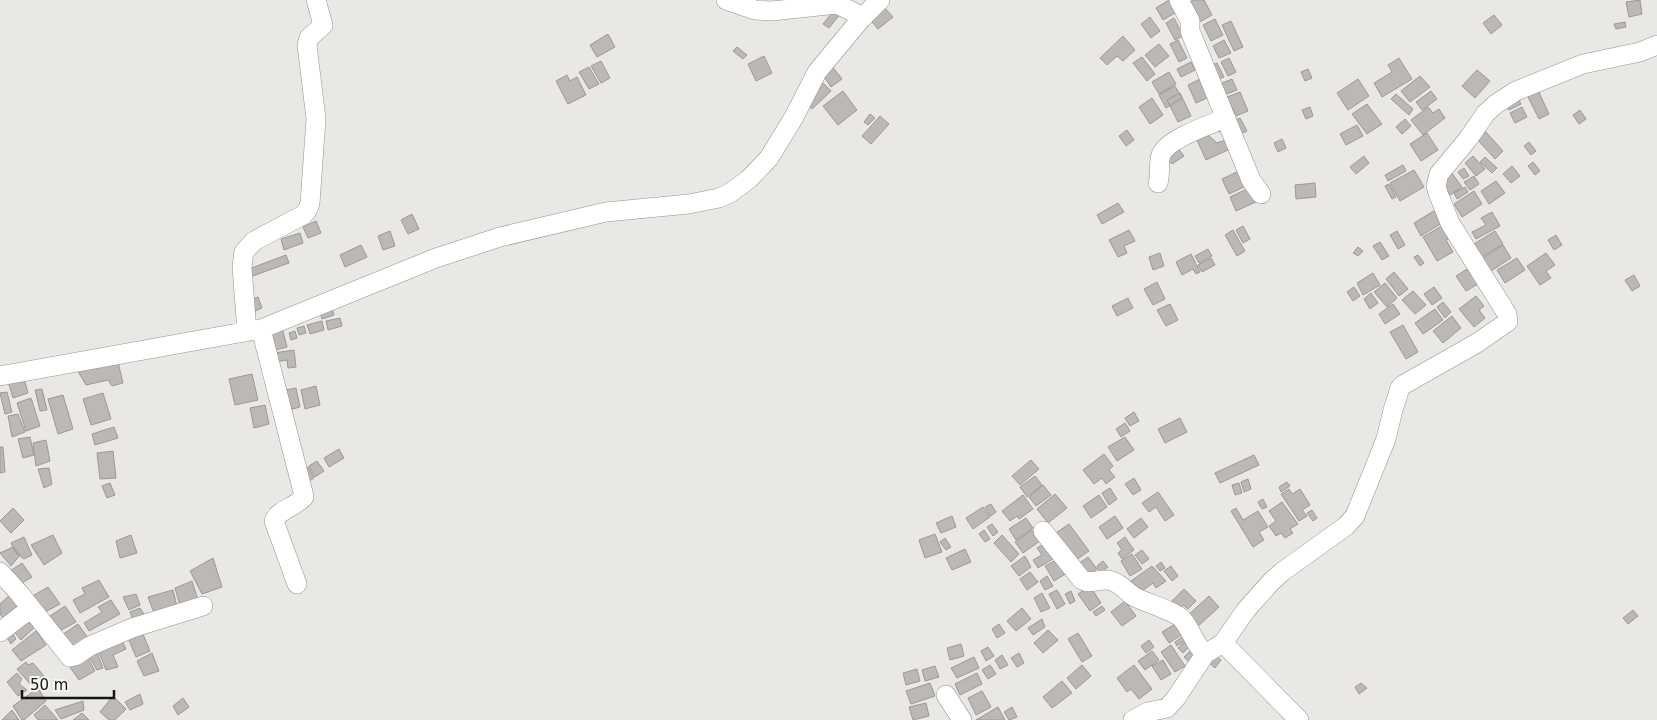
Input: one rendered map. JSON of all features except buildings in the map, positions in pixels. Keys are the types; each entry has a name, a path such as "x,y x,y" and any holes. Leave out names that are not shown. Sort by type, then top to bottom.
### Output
{"street":[{"path":"298,584 274,521 277,515 299,503 304,497 254,331 242,267 244,252 254,241 303,215 310,203 316,119 307,45 309,38 323,25 316,0"},
{"path":"726,0 755,10 772,11 837,4 855,13 861,19"},
{"path":"0,376 254,331 436,258 500,237 606,212 689,204 719,198 730,193 749,179 769,158 794,117 817,72 861,19 880,0"},
{"path":"1178,0 1190,21 1190,31 1251,180 1262,194"},
{"path":"1133,720 1148,712 1167,708 1176,698 1205,654 1224,643 1246,610 1271,582 1346,526 1356,516 1386,439 1400,388 1477,343 1505,325 1508,320 1507,314 1450,224 1436,186 1437,179 1443,168 1468,139 1486,113 1516,90 1583,64 1640,52 1657,45"},
{"path":"1158,183 1160,160 1164,149 1176,140 1226,118"},
{"path":"1043,531 1082,580 1087,582 1104,579 1111,580 1133,596 1182,619 1199,648 1205,654"},
{"path":"0,572 70,657 132,628 203,606"},
{"path":"0,632 22,615 32,610"},
{"path":"1224,643 1299,720"},
{"path":"946,695 962,720"}]}
